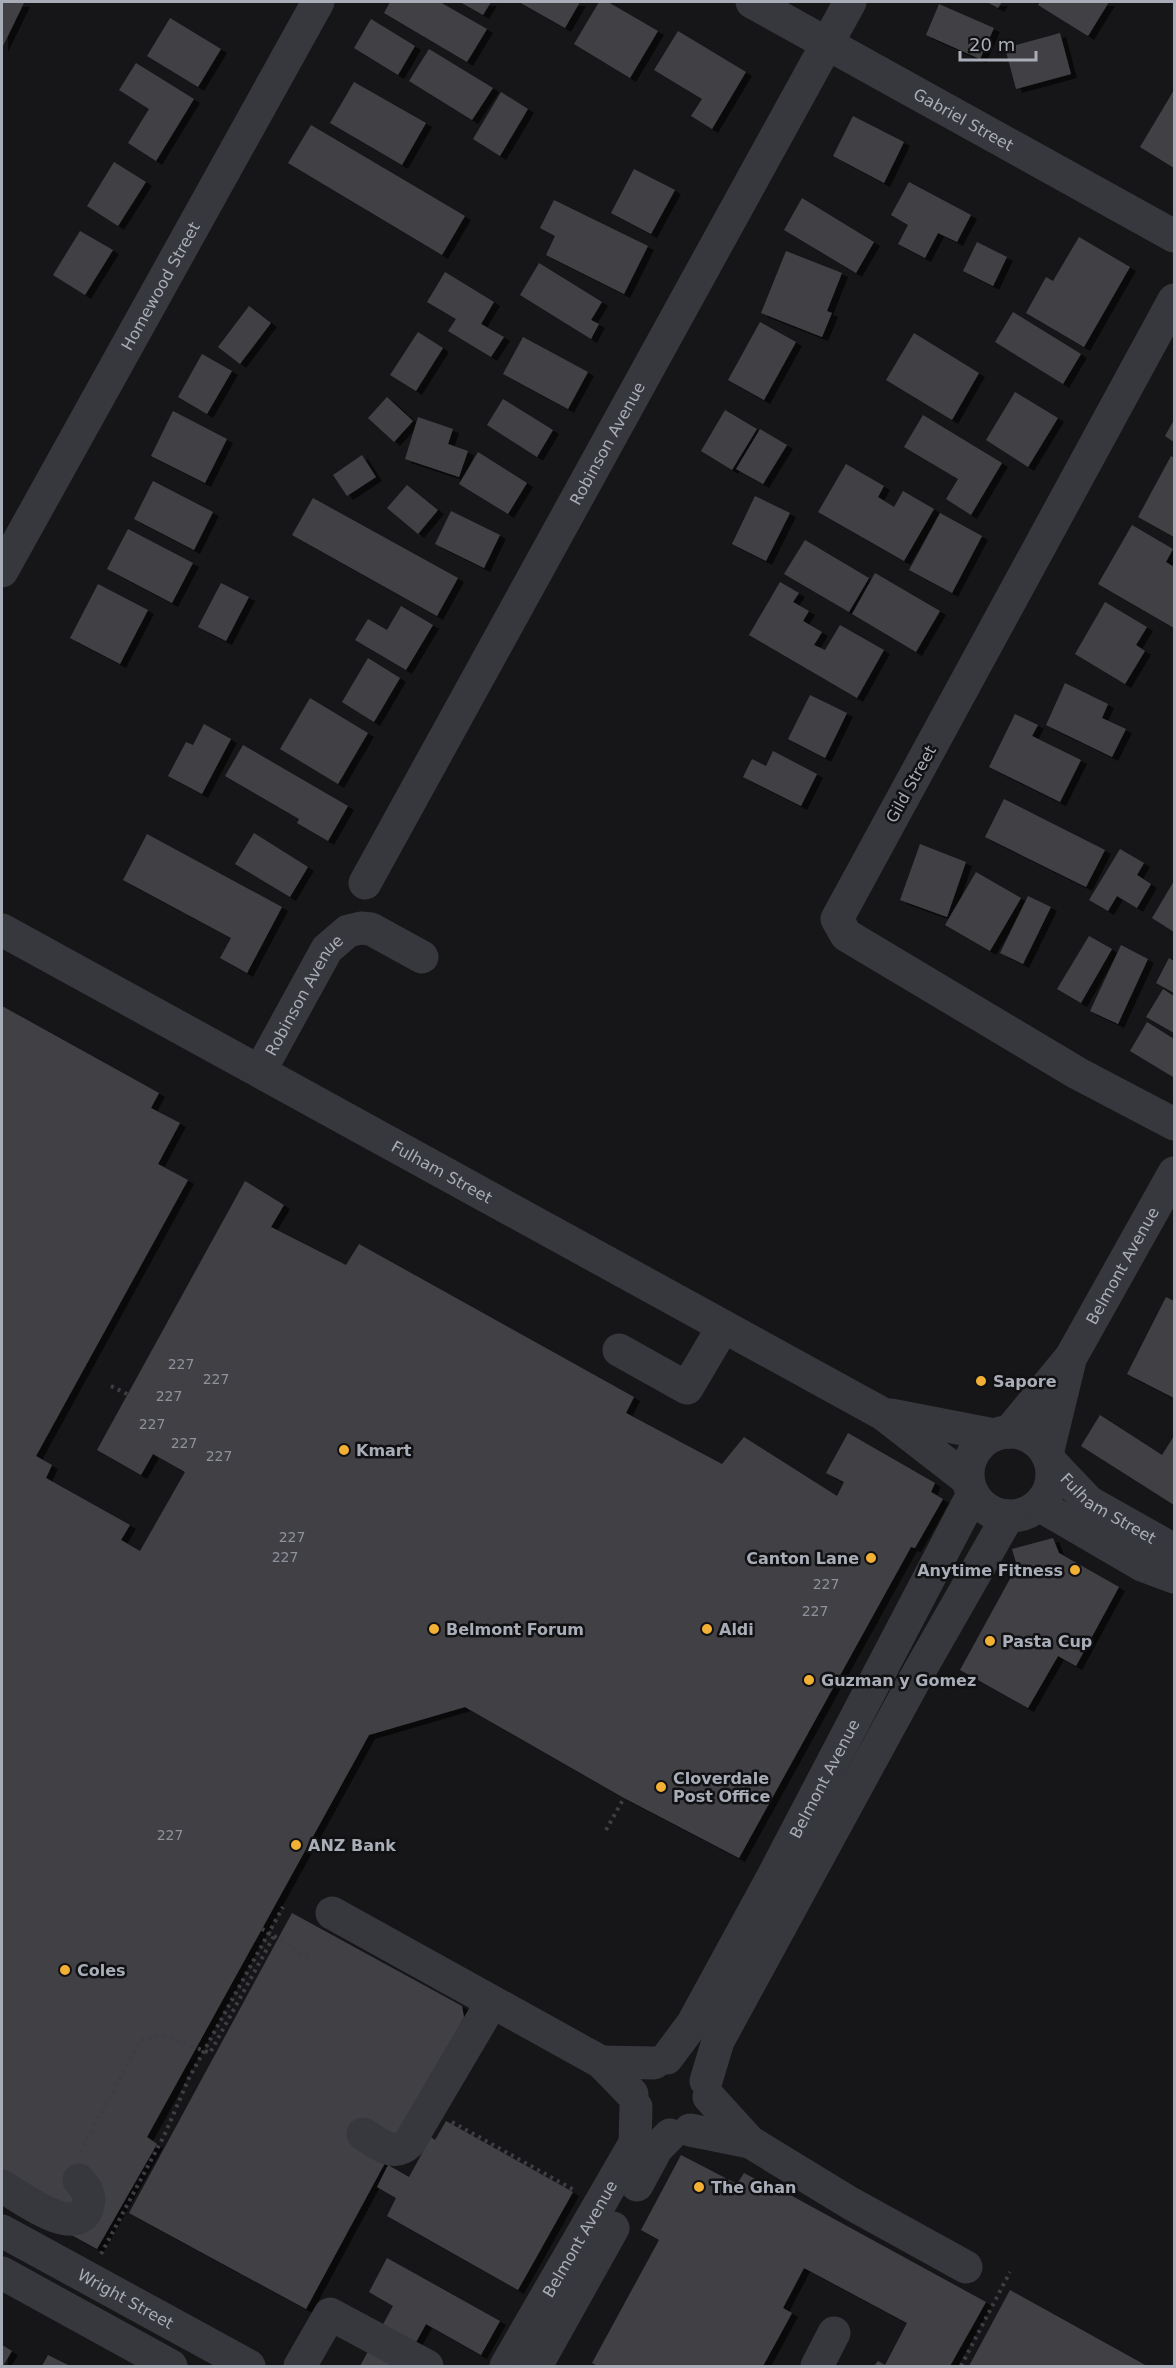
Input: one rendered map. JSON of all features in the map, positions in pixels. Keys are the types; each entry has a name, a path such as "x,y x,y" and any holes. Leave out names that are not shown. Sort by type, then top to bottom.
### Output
{"street":[{"name":"Homewood Street","path":"2,571 318,2"},
{"name":"Gabriel Street","path":"752,2 1174,236"},
{"name":"Robinson Avenue","path":"365,884 850,2"},
{"name":"Gild Street","path":"1174,300 837,919 846,935 1077,1073 1174,1124"},
{"name":"Robinson Avenue","path":"260,1071 327,950 348,931 361,928 371,929 422,957"},
{"name":"Fulham Street","path":"2,930 883,1414 971,1487"},
{"name":"Belmont Avenue","path":"506,2367 635,2143 634,2101 643,2071 661,2061 693,2023 770,1882 971,1487 969,1466 974,1453 983,1442 1001,1434 1071,1357 1174,1173"},
{"path":"619,1350 687,1388 723,1327"},
{"name":"Belmont Avenue","path":"1039,1505 1051,1485 1048,1457 1071,1357"},
{"name":"Fulham Street","path":"883,1414 1001,1434"},
{"path":"1001,1434 1031,1438 1048,1457"},
{"name":"Fulham Street","path":"1048,1457 1089,1502 1174,1550"},
{"path":"971,1487 988,1509 1008,1516 1030,1511 1039,1505"},
{"name":"Fulham Street","path":"1039,1505 1142,1565 1174,1577"},
{"name":"Belmont Avenue","path":"536,2367 657,2148 680,2132 701,2122 707,2109 707,2089 718,2041 920,1670 1008,1516"},
{"path":"332,1913 601,2062 634,2101 643,2121 654,2130 750,2142"},
{"path":"363,2134 391,2150 403,2149 409,2144 492,2002"},
{"path":"601,2062 680,2059 691,2063 701,2072 707,2089 750,2142 850,2203 966,2267"},
{"path":"2,2186 58,2218 71,2221 83,2215 88,2207 87,2188 79,2168"},
{"name":"Wright Street","path":"2,2231 249,2367"},
{"path":"2,2273 171,2367"},
{"path":"300,2367 310,2330 330,2314 427,2367"},
{"path":"817,2367 834,2333"}],"path":[{"path":"111,1386 129,1395"},
{"path":"606,1830 624,1798"},
{"path":"97,2261 164,2136 189,2078 283,1907"},
{"path":"262,1929 308,1958"},
{"path":"79,2168 141,2040 162,2035 210,2053 274,1936"},
{"path":"447,2119 583,2195"},
{"path":"961,2367 1010,2272"}],"building":[{"path":"2,2 24,3 2,48"},
{"path":"390,2 440,2 487,29 467,62 384,13"},
{"path":"460,2 491,2 483,15"},
{"path":"519,2 580,2 565,28"},
{"path":"599,2 608,2 658,31 630,78 574,44"},
{"path":"987,2 1002,2 998,8"},
{"path":"1040,2 1109,2 1088,36 1038,5"},
{"path":"939,4 994,28 980,59 926,35"},
{"path":"170,18 221,49 198,87 147,56"},
{"path":"371,19 415,46 398,75 354,48"},
{"path":"678,31 746,72 712,129 691,116 702,99 654,70"},
{"path":"1060,33 1071,74 1016,89 1005,48"},
{"path":"429,49 493,88 472,120 409,81"},
{"path":"136,63 194,99 156,161 128,143 149,109 119,90"},
{"path":"354,82 426,123 402,165 330,123"},
{"path":"1174,90 1174,168 1140,147"},
{"path":"501,92 528,109 500,156 473,139"},
{"path":"853,116 904,142 884,183 833,156"},
{"path":"311,125 465,216 442,255 288,163"},
{"path":"114,162 146,182 118,226 87,206"},
{"path":"634,169 675,190 651,234 611,213"},
{"path":"909,182 971,215 957,242 938,233 925,258 898,244 908,225 891,215"},
{"path":"802,198 874,242 856,273 784,230"},
{"path":"554,200 648,246 624,294 546,255 555,236 540,228"},
{"path":"80,231 113,250 85,295 53,275"},
{"path":"1079,237 1130,267 1084,347 1026,313 1046,277 1053,281"},
{"path":"977,242 1007,257 993,286 963,271"},
{"path":"786,251 842,273 827,311 832,313 822,337 761,313"},
{"path":"539,263 602,302 591,320 599,324 591,339 520,295"},
{"path":"445,272 494,302 481,324 504,337 491,357 448,331 456,319 427,302"},
{"path":"249,306 271,323 240,364 218,347"},
{"path":"1013,312 1081,354 1063,384 995,342"},
{"path":"760,322 796,342 764,400 728,380"},
{"path":"418,332 443,348 416,391 390,375"},
{"path":"914,333 979,373 952,420 886,380"},
{"path":"523,337 588,372 568,409 503,374"},
{"path":"202,354 232,371 207,414 178,397"},
{"path":"1015,392 1058,418 1028,467 986,440"},
{"path":"387,397 413,421 394,442 368,418"},
{"path":"503,399 553,430 537,457 487,425"},
{"path":"725,410 757,429 732,470 701,451"},
{"path":"173,411 227,439 205,483 151,456"},
{"path":"923,415 1002,463 971,515 946,499 958,479 904,447"},
{"path":"418,417 453,429 448,444 468,451 459,477 405,459"},
{"path":"1174,420 1174,442 1165,436"},
{"path":"760,429 787,445 763,484 736,469"},
{"path":"478,452 527,483 508,514 459,484"},
{"path":"362,455 376,477 347,496 333,475"},
{"path":"1171,456 1174,458 1174,537 1138,517"},
{"path":"846,464 884,486 878,497 894,507 903,491 934,509 904,561 818,512"},
{"path":"153,481 213,512 194,550 134,519"},
{"path":"407,485 438,510 418,534 387,508"},
{"path":"755,496 790,513 766,561 732,544"},
{"path":"313,498 458,578 437,616 292,535"},
{"path":"451,511 500,535 484,568 435,544"},
{"path":"940,513 982,536 952,593 909,570"},
{"path":"1132,525 1173,549 1166,562 1174,567 1174,628 1098,584"},
{"path":"128,529 193,563 172,603 107,569"},
{"path":"805,540 869,578 849,612 784,574"},
{"path":"875,573 940,611 916,652 852,614"},
{"path":"780,582 799,593 793,602 809,611 803,621 822,632 814,645 825,650 840,625 884,650 857,698 749,635"},
{"path":"221,583 249,597 226,641 198,627"},
{"path":"98,584 148,610 120,664 70,638"},
{"path":"1105,602 1147,627 1136,645 1145,651 1125,684 1075,654"},
{"path":"401,606 433,625 406,670 355,640 368,619 387,630"},
{"path":"368,658 400,678 374,722 342,702"},
{"path":"1065,683 1108,704 1102,718 1126,729 1112,757 1046,725"},
{"path":"810,695 847,713 825,758 788,739"},
{"path":"310,698 368,733 338,784 280,749"},
{"path":"1015,714 1038,725 1032,736 1081,760 1060,802 989,767"},
{"path":"204,724 231,739 202,794 168,776 186,742 193,745"},
{"path":"243,745 348,806 328,841 297,823 299,819 225,776"},
{"path":"773,751 817,774 801,806 743,777 752,759 766,766"},
{"path":"1004,799 1105,850 1086,887 985,837"},
{"path":"254,833 308,867 290,897 235,864"},
{"path":"147,834 282,907 247,973 220,958 231,938 123,880"},
{"path":"920,844 966,862 947,917 900,900"},
{"path":"1120,849 1144,863 1137,875 1151,884 1137,908 1117,896 1108,911 1089,900"},
{"path":"976,872 1021,898 990,951 945,925"},
{"path":"1174,881 1174,932 1152,918"},
{"path":"1028,896 1051,907 1023,964 1000,953"},
{"path":"1089,936 1112,949 1081,1003 1057,989"},
{"path":"1121,945 1148,959 1118,1024 1090,1011"},
{"path":"1169,958 1174,961 1174,993 1156,983"},
{"path":"1163,989 1174,996 1174,1033 1146,1017"},
{"name":"Belmont Forum","path":"2,1006 159,1093 151,1108 180,1123 158,1164 188,1180 36,1456 52,1465 46,1478 130,1525 121,1540 140,1551 185,1472 153,1454 141,1475 97,1450 245,1181 284,1205 271,1227 346,1265 359,1244 634,1397 626,1413 722,1464 744,1437 837,1496 844,1482 826,1473 848,1433 935,1483 931,1492 943,1499 915,1548 911,1547 739,1858 624,1798 465,1707 369,1735 147,2137 157,2144 97,2249 2,2197"},
{"path":"1147,1022 1174,1039 1173,1077 1130,1051"},
{"path":"1166,1297 1174,1301 1174,1398 1127,1374"},
{"path":"1100,1415 1162,1455 1174,1436 1174,1505 1081,1446"},
{"path":"1053,1538 1059,1553 1119,1587 1076,1666 1058,1656 1028,1708 960,1670 1017,1566 1012,1549"},
{"path":"292,1913 462,2006 464,2017 306,2309 129,2213"},
{"path":"446,2121 573,2192 518,2290 387,2216 396,2198 377,2187 388,2165 409,2177 431,2137 435,2140"},
{"path":"681,2155 737,2184 744,2173 770,2187 772,2185 986,2302 950,2366 874,2366 878,2361 885,2365 907,2323 804,2268 783,2308 792,2313 763,2366 598,2366 592,2363 659,2240 641,2230"},
{"path":"387,2258 500,2321 481,2355 426,2324 403,2366 360,2366 393,2306 369,2292"},
{"path":"1010,2290 1147,2366 969,2366"},
{"path":"2,2345 12,2351 3,2366 2,2366"},
{"path":"48,2355 70,2366 42,2366"}],"place":[{"name":"Sapore","path":"981,1381"},
{"name":"Kmart","path":"344,1450"},
{"name":"Canton Lane","path":"871,1558"},
{"name":"Anytime Fitness","path":"1075,1570"},
{"name":"Belmont Forum","path":"434,1629"},
{"name":"Aldi","path":"707,1629"},
{"name":"Pasta Cup","path":"990,1641"},
{"name":"Guzman y Gomez","path":"809,1680"},
{"name":"Cloverdale Post Office","path":"661,1787"},
{"name":"ANZ Bank","path":"296,1845"},
{"name":"Coles","path":"65,1970"},
{"name":"The Ghan","path":"699,2187"}]}
